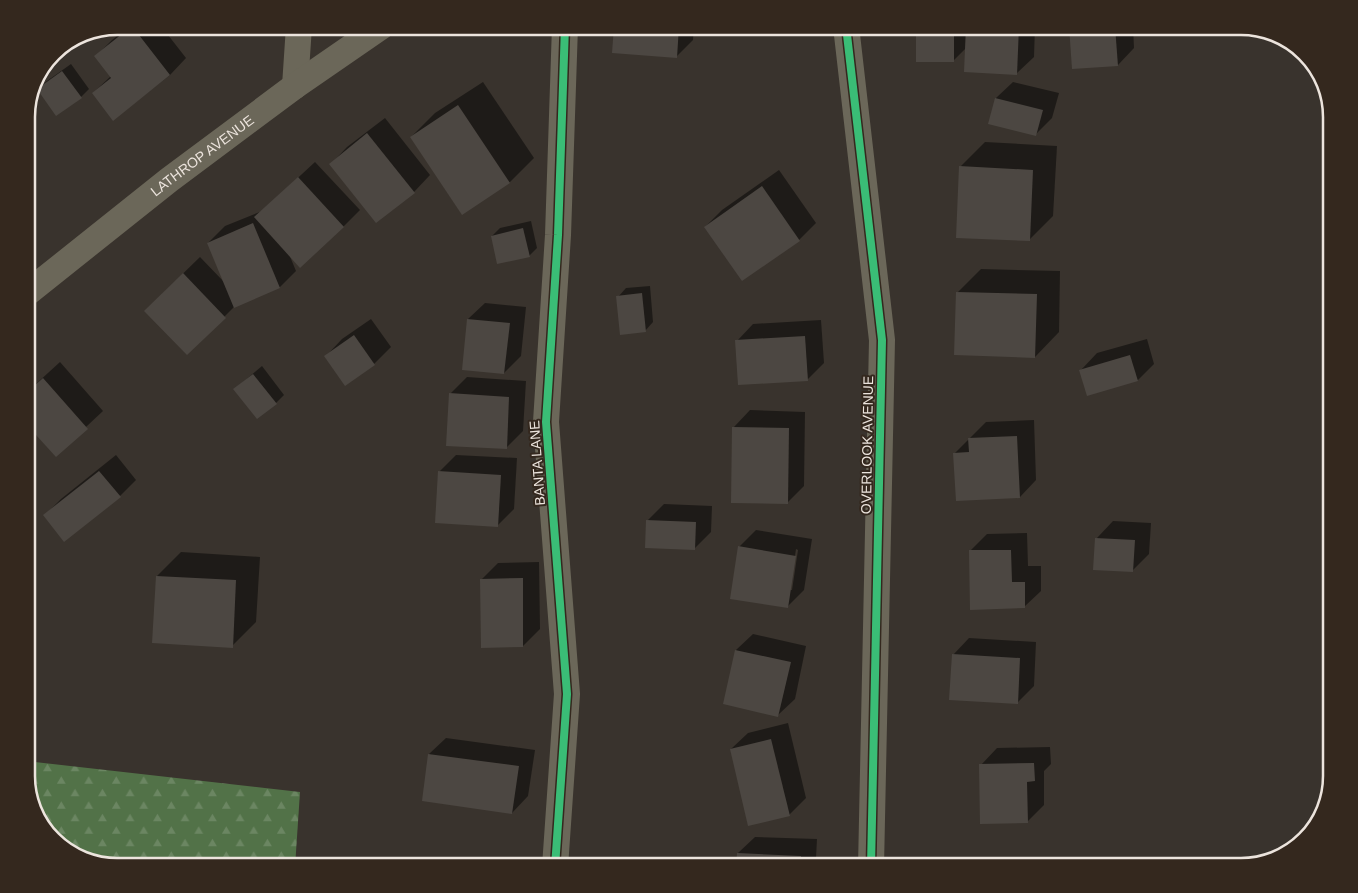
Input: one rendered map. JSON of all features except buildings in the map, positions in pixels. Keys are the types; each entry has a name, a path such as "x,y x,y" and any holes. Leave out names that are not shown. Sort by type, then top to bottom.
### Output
{"street":[{"path":"295,86 298,35"},
{"name":"LATHROP AVENUE","path":"35,287 170,180 295,86 369,35"},
{"name":"BANTA LANE","path":"556,858 568,694 546,422 558,235 565,35"},
{"name":"OVERLOOK AVENUE","path":"847,35 882,340 871,858"}],"green space":[{"path":"35,762 300,792 296,858 107,857 86,852 63,838 55,830 39,802 35,781"}],"cycle path":[{"path":"556,858 567,694 546,422 558,235 565,35"},
{"path":"847,35 882,340 871,858"}]}
